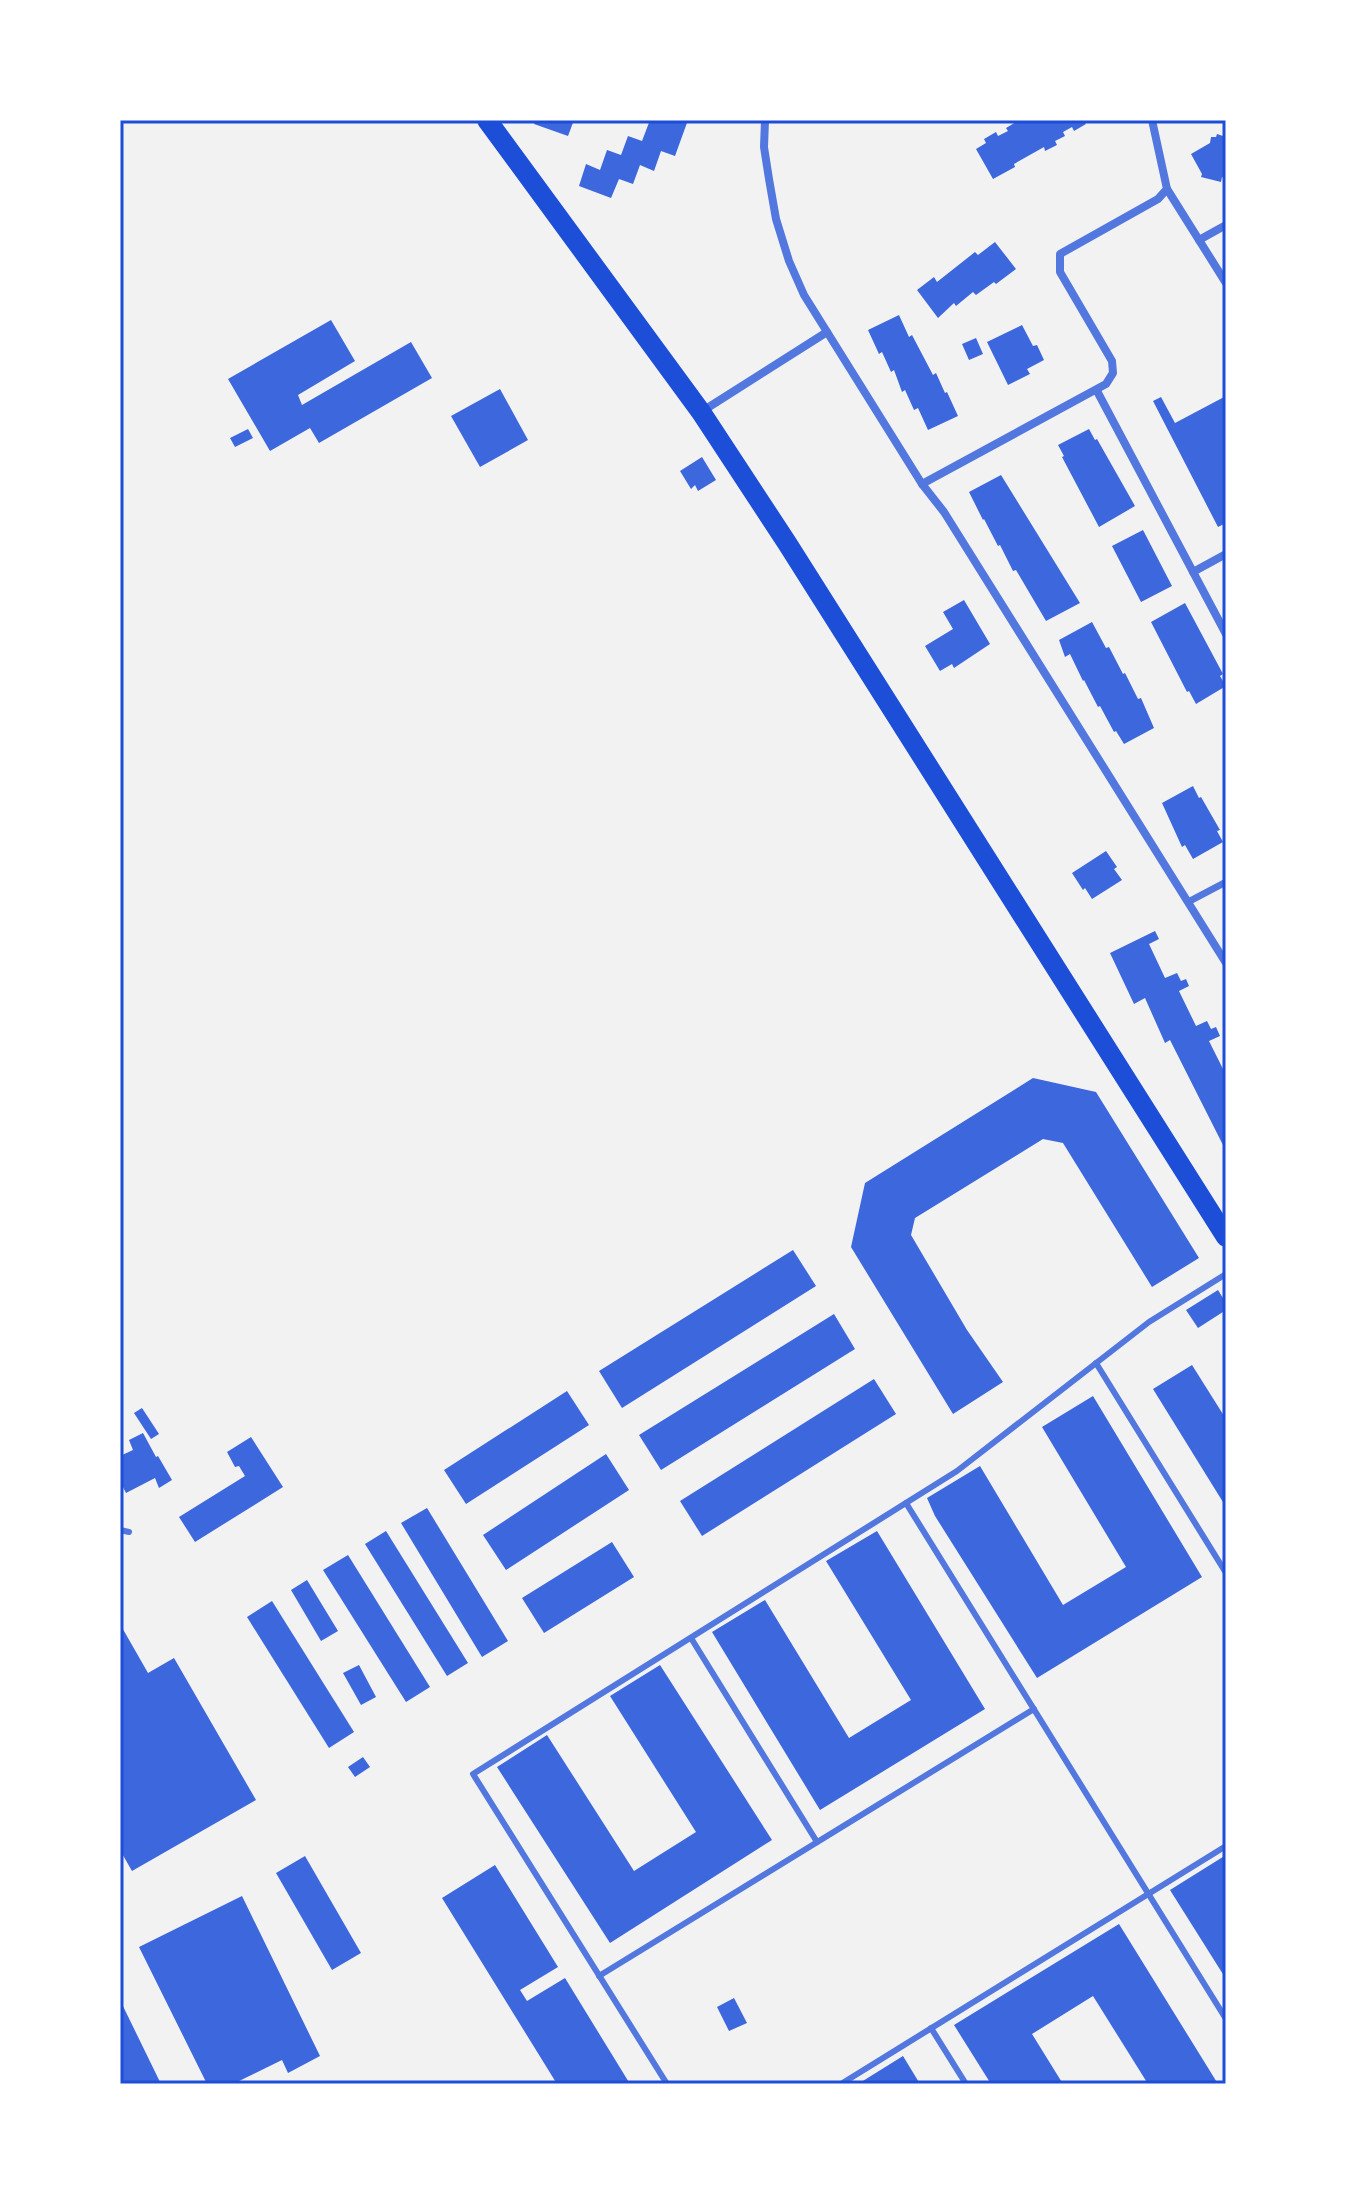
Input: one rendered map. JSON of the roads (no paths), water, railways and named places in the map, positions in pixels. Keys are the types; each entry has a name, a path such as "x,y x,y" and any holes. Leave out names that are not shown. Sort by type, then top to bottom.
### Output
{"main road":[{"path":"487,120 701,412 1226,1237"}],"street":[{"path":"765,120 764,147 776,219 804,295 922,484 944,512 1226,963"},
{"path":"1152,120 1167,189 1226,283"},
{"path":"922,484 1106,384 1113,373 1112,361 1060,272 1060,254 1158,199 1167,189"},
{"path":"1199,240 1226,225"},
{"path":"701,412 827,332"},
{"path":"1097,391 1226,634"},
{"path":"1193,572 1226,554"},
{"path":"1188,902 1226,882"}],"lane":[{"path":"667,2084 473,1774 957,1471 1149,1322 1226,1274"},
{"path":"1096,1363 1226,1573"},
{"path":"906,1503 1226,2019"},
{"path":"120,1530 129,1532"},
{"path":"691,1638 817,1842"},
{"path":"599,1976 1034,1709"},
{"path":"841,2084 1226,1846"},
{"path":"931,2028 966,2084"}]}
